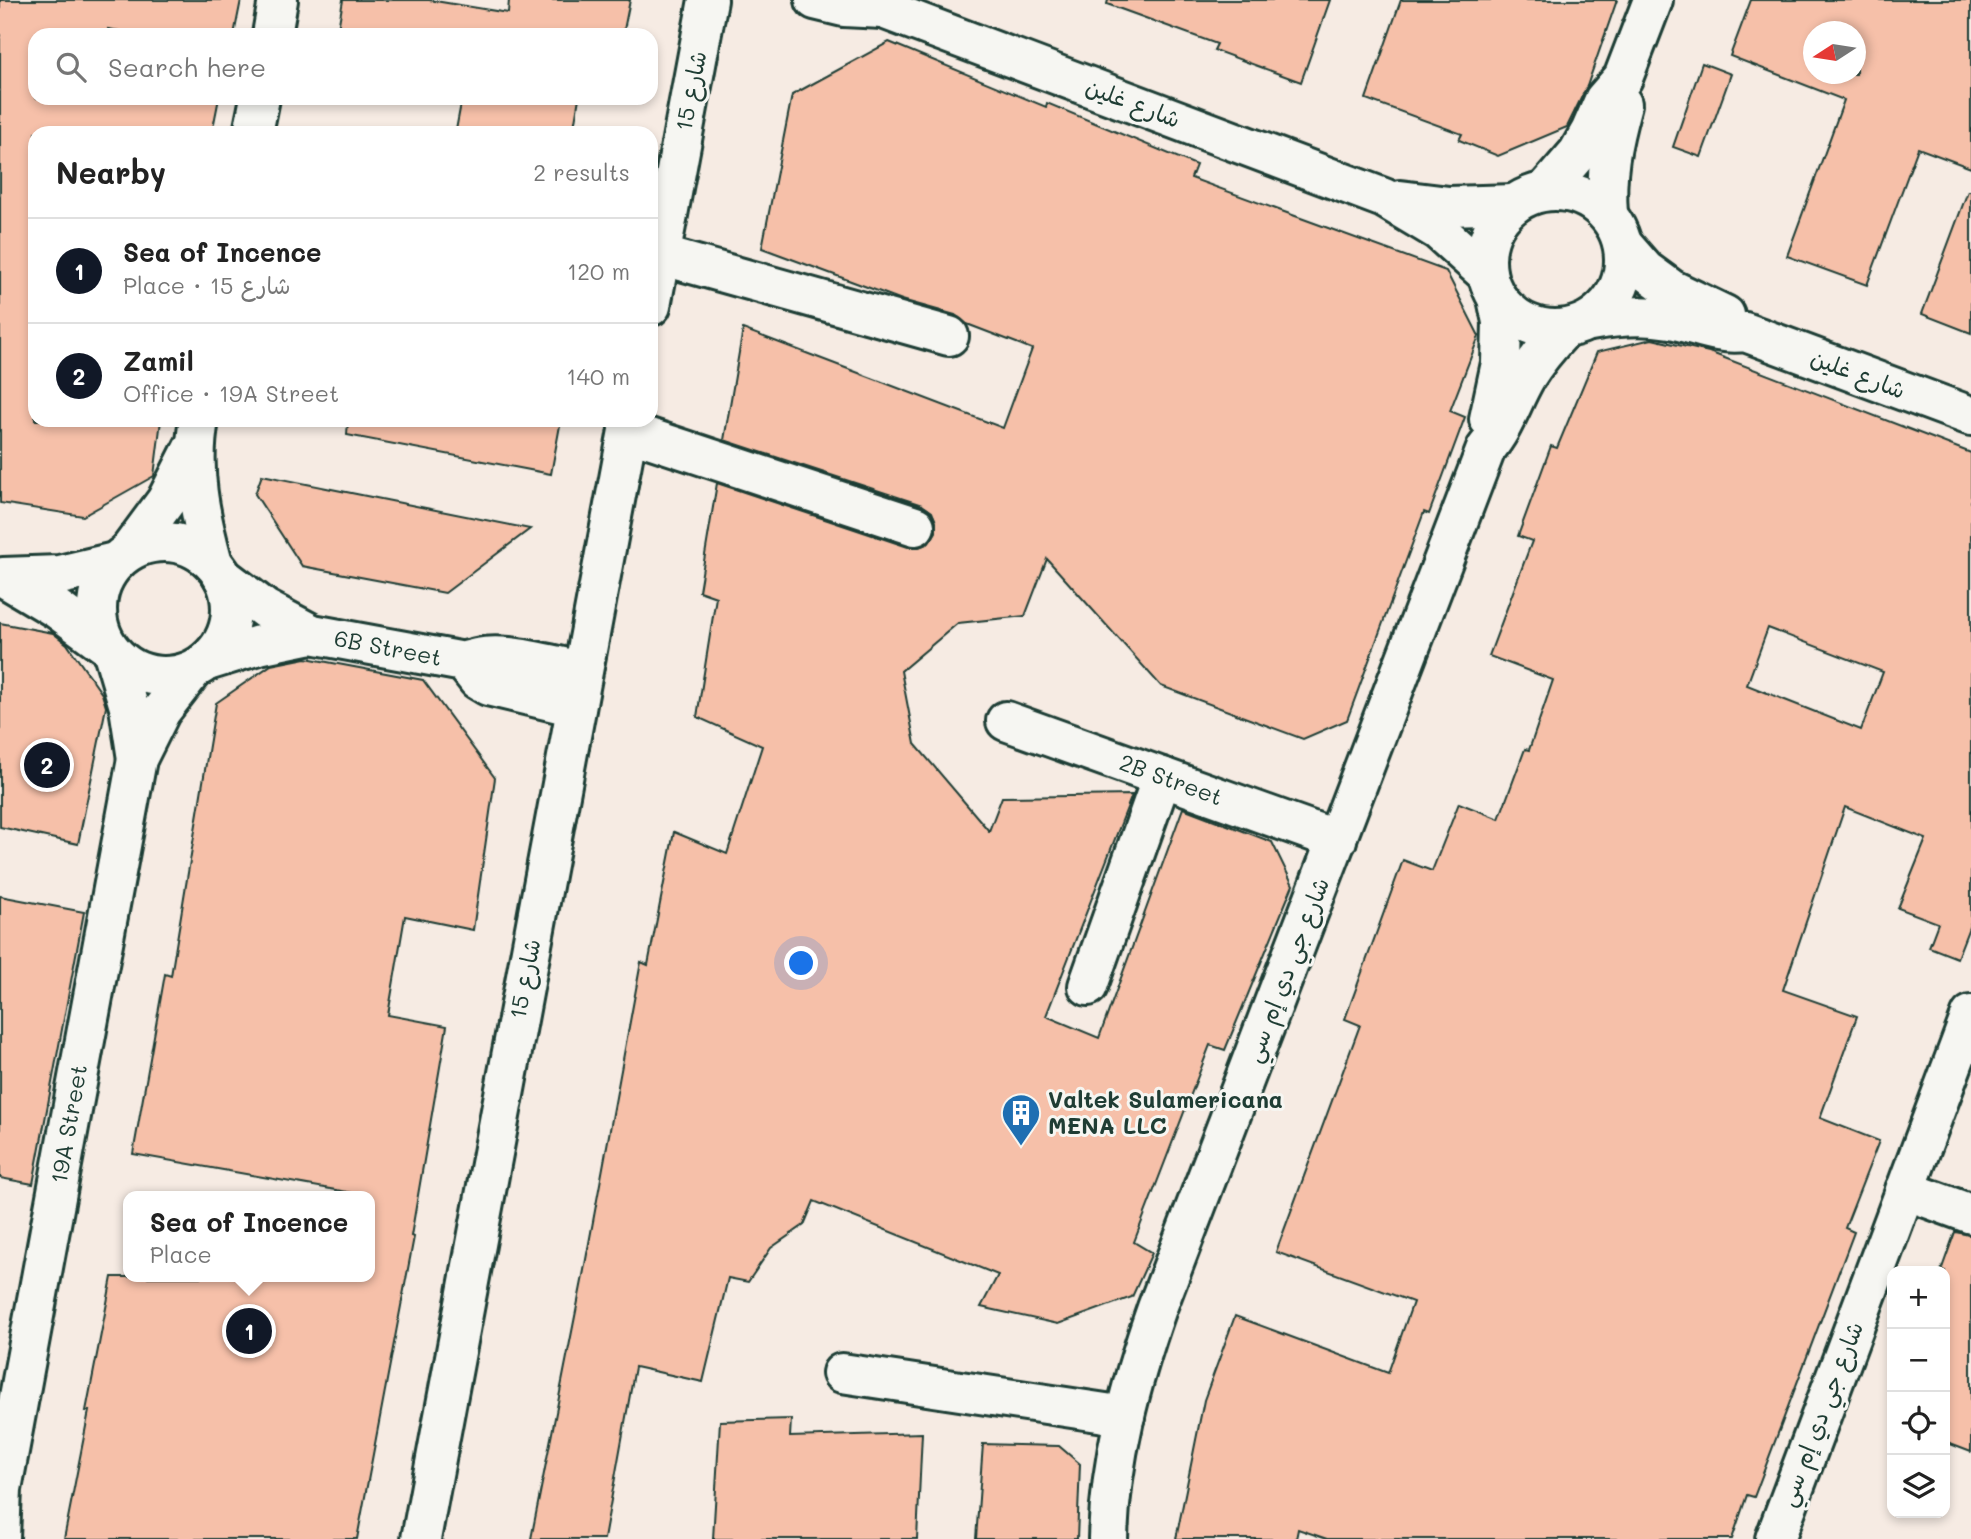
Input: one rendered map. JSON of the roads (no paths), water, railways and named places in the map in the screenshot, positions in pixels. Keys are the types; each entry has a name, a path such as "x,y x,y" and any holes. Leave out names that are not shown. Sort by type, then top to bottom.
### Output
{"street":[{"path":"273,28 278,0"},
{"name":"شارع 15","path":"658,266 708,0"},
{"name":"شارع غلين","path":"815,0 844,7 878,4 1384,198 1439,231 1492,286 1510,313 1527,324 1545,329 1610,317 1651,316 1717,332 1745,332 1971,416"},
{"path":"1492,286 1487,243 1493,228 1578,153 1604,100 1623,78 1653,0"},
{"path":"1577,325 1603,310 1615,297 1622,281 1625,264 1607,184 1609,153 1623,102 1623,78"},
{"path":"254,126 259,105"},
{"name":"شارع غلين","path":"1384,198 1448,206 1529,197 1563,190 1580,194 1595,203 1658,280 1685,298 1731,318 1745,332"},
{"path":"660,255 949,336"},
{"name":"شارع جي دي إم سي","path":"1486,449 1487,426 1501,363 1502,322 1492,286"},
{"name":"شارع جي دي إم سي","path":"1108,1539 1114,1471 1125,1416 1139,1361 1157,1308 1486,449 1504,424 1526,377 1538,360 1577,325"},
{"name":"شارع 15","path":"421,1539 629,427"},
{"path":"632,427 915,526"},
{"path":"110,650 99,628 96,611 104,576 166,502 197,433"},
{"path":"2,577 57,609 110,650 127,667 142,674 176,676 200,666 219,648 229,622 230,595 218,570 199,505 197,433"},
{"path":"2,577 60,575 122,556 146,544 164,541 199,551 218,570"},
{"name":"6B Street","path":"218,570 265,609 312,634 464,662 470,672 488,686 579,689"},
{"name":"6B Street","path":"200,666 259,645 312,634"},
{"name":"19A Street","path":"110,650 129,707 136,759"},
{"name":"19A Street","path":"0,1538 1,1490 136,759 161,711 200,666"},
{"name":"2B Street","path":"1006,720 1337,840"},
{"path":"1088,986 1163,777"},
{"name":"شارع جي دي إم سي","path":"1775,1539 1971,1014"},
{"path":"1905,1190 1971,1214"},
{"path":"842,1373 1125,1416"}],"place":[{"name":"Zamil","path":"47,765"},
{"name":"Valtek Sulamericana MENA LLC","path":"1021,1147"},
{"name":"Sea of Incence","path":"249,1331"}]}
